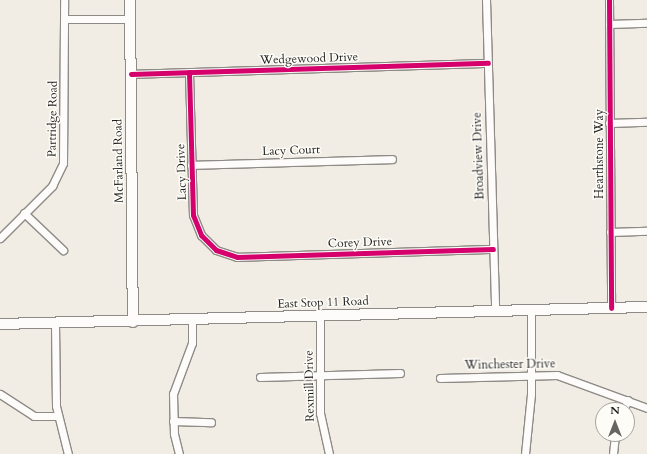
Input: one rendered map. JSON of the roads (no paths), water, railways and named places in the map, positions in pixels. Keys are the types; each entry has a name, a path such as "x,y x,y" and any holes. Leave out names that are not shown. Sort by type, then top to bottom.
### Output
{"main road":[{"name":"McFarland Road","path":"130,0 134,322"},
{"name":"East Stop 11 Road","path":"0,324 134,322 647,307"}],"street":[{"name":"Partridge Road","path":"0,238 52,186 64,160 64,0"},
{"name":"Broadview Drive","path":"486,0 495,311"},
{"name":"Hearthstone Way","path":"609,0 611,308"},
{"path":"64,20 130,19"},
{"path":"609,24 647,23"},
{"name":"Wedgewood Drive","path":"130,74 488,63"},
{"name":"Lacy Drive","path":"189,72 193,215 197,230 214,249 228,255"},
{"path":"609,123 647,122"},
{"name":"Lacy Court","path":"191,165 392,159"},
{"path":"24,213 63,250"},
{"path":"610,232 647,231"},
{"name":"Corey Drive","path":"228,255 493,249"},
{"path":"525,454 531,375 531,310"},
{"name":"Rexmill Drive","path":"320,316 321,419 329,454"},
{"path":"179,454 174,434 173,394 192,343 192,320"},
{"path":"55,323 58,416 68,454"},
{"path":"260,377 400,373"},
{"name":"Winchester Drive","path":"440,378 531,375 563,376 647,408"},
{"path":"0,394 34,416 58,416"},
{"path":"173,421 211,422"},
{"path":"613,454 614,442"}]}
